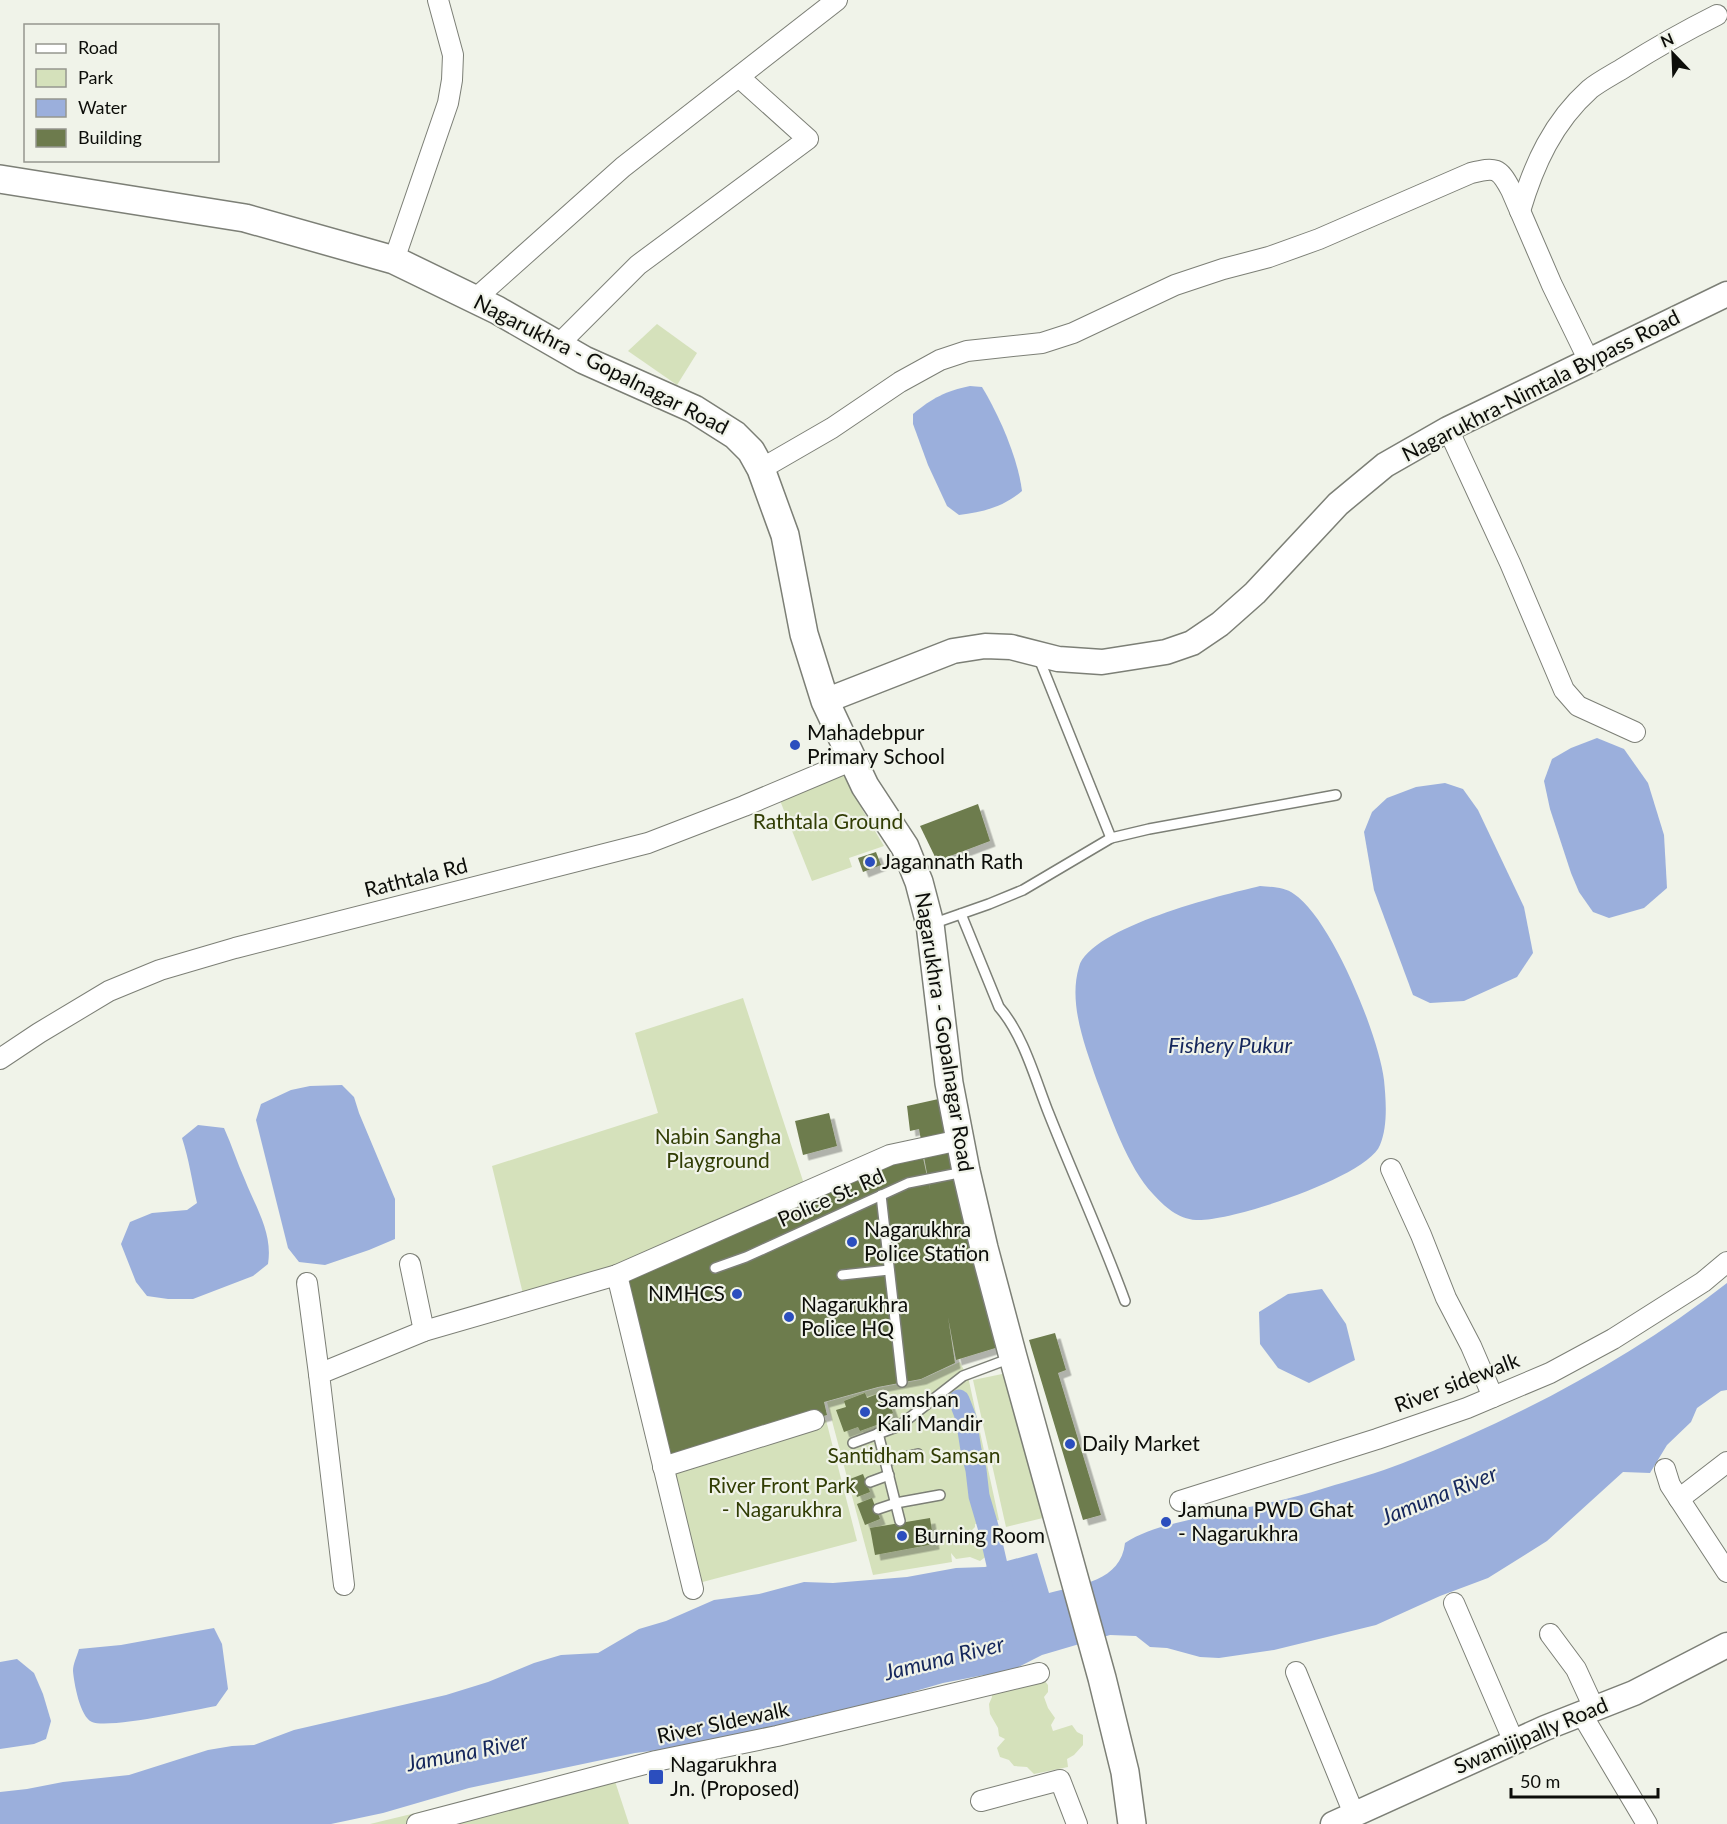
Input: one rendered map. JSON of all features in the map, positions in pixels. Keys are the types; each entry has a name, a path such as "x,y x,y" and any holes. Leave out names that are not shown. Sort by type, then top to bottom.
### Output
{"main road":[{"name":"Nagarukhra - Gopalnagar Road","path":"0,179 245,218 394,260 475,299 584,360 694,409 735,435 751,451 785,535 804,634 825,701 866,786 904,847 919,882 930,924 949,1083 966,1171 1013,1357 1065,1537 1102,1678 1125,1772 1132,1824"}],"street":[{"path":"394,260 448,104 453,55 438,0"},
{"path":"475,299 623,167 837,0"},
{"path":"1520,211 1530,175 1548,141 1566,115 1591,88 1668,40 1717,15"},
{"path":"558,345 638,265 808,139 740,77"},
{"path":"760,470 832,428 900,382 940,360 967,351 1041,343 1073,333 1175,285 1269,257 1319,239 1471,173 1489,169 1503,175 1588,361"},
{"name":"Nagarukhra-Nimtala Bypass Road","path":"825,701 952,651 985,646 1011,647 1058,659 1102,662 1166,652 1192,643 1220,624 1255,593 1338,504 1385,465 1448,429 1727,294"},
{"path":"1448,429 1510,563 1564,690 1578,706 1635,732"},
{"name":"Rathtala Rd","path":"0,1059 109,991 160,970 235,948 648,843 853,760"},
{"path":"319,1374 424,1331 617,1275 890,1155 960,1140"},
{"path":"1391,1169 1446,1298 1471,1346 1492,1397"},
{"name":"River sidewalk","path":"1180,1500 1377,1439 1467,1408 1550,1373 1613,1339 1703,1282 1727,1262"},
{"path":"410,1264 424,1331"},
{"path":"617,1275 693,1589"},
{"path":"307,1283 344,1585"},
{"path":"663,1467 814,1420"},
{"path":"1679,1499 1727,1462"},
{"path":"1665,1469 1670,1485 1727,1572"},
{"path":"1454,1603 1514,1742"},
{"path":"1550,1634 1576,1669 1588,1711 1647,1824"},
{"name":"Swamijipally Road","path":"1344,1819 1514,1742 1634,1693 1727,1645"},
{"path":"1296,1672 1344,1819"},
{"name":"River SIdewalk","path":"417,1824 656,1761 777,1736 1039,1673"},
{"path":"981,1801 1060,1780 1077,1824"}],"lane":[{"path":"1037,654 1111,838"},
{"path":"930,924 1023,890 1111,838 1336,795"},
{"path":"961,914 999,1007 1008,1018 1028,1060 1102,1239 1125,1301"},
{"name":"Police St. Rd","path":"714,1268 746,1257 908,1183 966,1171"},
{"path":"882,1195 902,1382"},
{"path":"842,1275 889,1270"},
{"path":"853,1443 899,1426 963,1376 1013,1357"},
{"path":"879,1433 900,1521"},
{"path":"885,1461 918,1454"},
{"path":"870,1482 889,1475"},
{"path":"878,1509 896,1503 940,1495"}],"green space":[{"path":"657,324 697,353 677,385 628,351"},
{"name":"Rathtala Ground","path":"845,770 863,811 884,846 849,858 852,867 812,881 779,798"},
{"name":"Nabin Sangha Playground","path":"743,998 805,1187 615,1272 524,1298 492,1166 658,1113 635,1033"},
{"name":"Santidham Samsan","path":"960,1362 969,1381 999,1520 975,1524 970,1532 983,1534 990,1538 992,1552 980,1561 970,1557 956,1559 951,1553 952,1562 873,1575 827,1402 878,1388 920,1380"},
{"path":"1007,1373 1043,1518 1006,1527 973,1380"},
{"name":"River Front Park - Nagarukhra","path":"826,1420 857,1541 695,1584 668,1469"},
{"path":"1043,1679 1048,1685 1048,1692 1044,1697 1055,1718 1051,1725 1053,1731 1072,1725 1077,1732 1083,1735 1083,1745 1067,1759 1068,1767 1034,1774 1027,1767 1014,1766 1009,1760 1000,1757 997,1748 1005,1739 999,1736 998,1728 990,1714 989,1704 992,1697 990,1681"},
{"path":"610,1766 629,1824 370,1824"}],"water":[{"path":"970,386 982,387 995,410 1012,451 1022,491 992,508 959,515 947,506 928,465 913,424 913,414 940,396"},
{"path":"1597,738 1624,749 1648,783 1664,835 1667,888 1644,908 1609,918 1593,912 1579,892 1550,809 1544,781 1552,759 1571,748"},
{"path":"1445,783 1463,789 1478,810 1524,907 1533,953 1517,977 1464,1001 1430,1003 1413,995 1374,890 1364,832 1372,812 1387,798 1416,787"},
{"name":"Fishery Pukur","path":"1260,886 1290,892 1308,907 1323,927 1351,980 1380,1060 1386,1113 1383,1138 1370,1157 1325,1183 1266,1206 1237,1214 1213,1219 1189,1219 1172,1211 1153,1194 1136,1170 1120,1140 1097,1081 1079,1024 1075,995 1076,981 1079,967 1088,952 1131,926 1189,905"},
{"path":"342,1085 354,1097 395,1199 395,1239 325,1265 299,1262 288,1248 256,1120 261,1104 291,1090 310,1086"},
{"path":"198,1125 224,1128 263,1221 268,1242 268,1264 253,1276 193,1299 147,1296 136,1282 121,1244 130,1222 152,1213 187,1210 197,1203 182,1138"},
{"name":"Jamuna River","path":"1727,1283 1727,1390 1721,1391 1697,1408 1691,1422 1667,1445 1650,1473 1623,1472 1547,1541 1488,1578 1440,1596 1376,1625 1274,1650 1219,1658 1200,1657 1167,1648 1150,1647 1136,1636 1110,1635 1042,1655 1005,1674 984,1675 943,1683 881,1701 801,1719 738,1740 635,1753 469,1788 383,1813 331,1824 0,1824 0,1792 129,1775 208,1750 254,1745 294,1730 446,1695 561,1655 598,1653 639,1629 666,1621 714,1600 759,1594 804,1582 833,1583 907,1577 956,1568 985,1567 1037,1553 1049,1593 1086,1584 1116,1566 1122,1556 1125,1543 1144,1533 1210,1515 1297,1496 1364,1476 1403,1463 1488,1427 1572,1385 1652,1337"},
{"path":"1322,1289 1346,1324 1355,1360 1309,1383 1278,1368 1260,1344 1259,1312 1288,1294"},
{"path":"214,1628 222,1644 228,1689 216,1706 115,1723 92,1722 84,1714 78,1699 73,1671 79,1649 121,1645"},
{"path":"17,1659 34,1673 51,1721 46,1739 34,1744 0,1749 0,1662"}],"building":[{"path":"978,804 990,841 937,861 920,826"},
{"name":"Jagannath Rath","path":"876,852 881,865 863,872 858,858"},
{"name":"Nagarukhra Police HQ","path":"943,1098 1002,1346 956,1360 948,1317 955,1363 921,1379 878,1387 824,1402 827,1415 665,1462 619,1271 920,1144 930,1190 919,1129 910,1131 907,1106"},
{"path":"829,1113 837,1146 803,1155 795,1121"},
{"name":"Daily Market","path":"1055,1333 1066,1370 1058,1373 1101,1515 1083,1520 1029,1340"},
{"path":"885,1391 893,1413 880,1418 882,1423 860,1431 858,1427 844,1432 836,1410 846,1407 844,1401 865,1393 867,1398"},
{"path":"863,1474 870,1492 857,1497 850,1479"},
{"path":"872,1498 880,1519 865,1525 857,1504"},
{"name":"Burning Room","path":"930,1518 934,1544 875,1555 870,1528"}],"waterway":[{"path":"959,1400 966,1418 979,1496 1003,1591"}],"place":[{"name":"Mahadebpur Primary School","path":"795,745"},
{"name":"Jagannath Rath","path":"870,862"},
{"name":"Nagarukhra Police Station","path":"852,1242"},
{"name":"NMHCS","path":"737,1294"},
{"name":"Nagarukhra Police HQ","path":"789,1317"},
{"name":"Samshan Kali Mandir","path":"865,1412"},
{"name":"Daily Market","path":"1070,1444"},
{"name":"Jamuna PWD Ghat - Nagarukhra","path":"1166,1522"},
{"name":"Burning Room","path":"902,1536"},
{"name":"Nagarukhra Jn. (Proposed)","path":"656,1777"}]}
